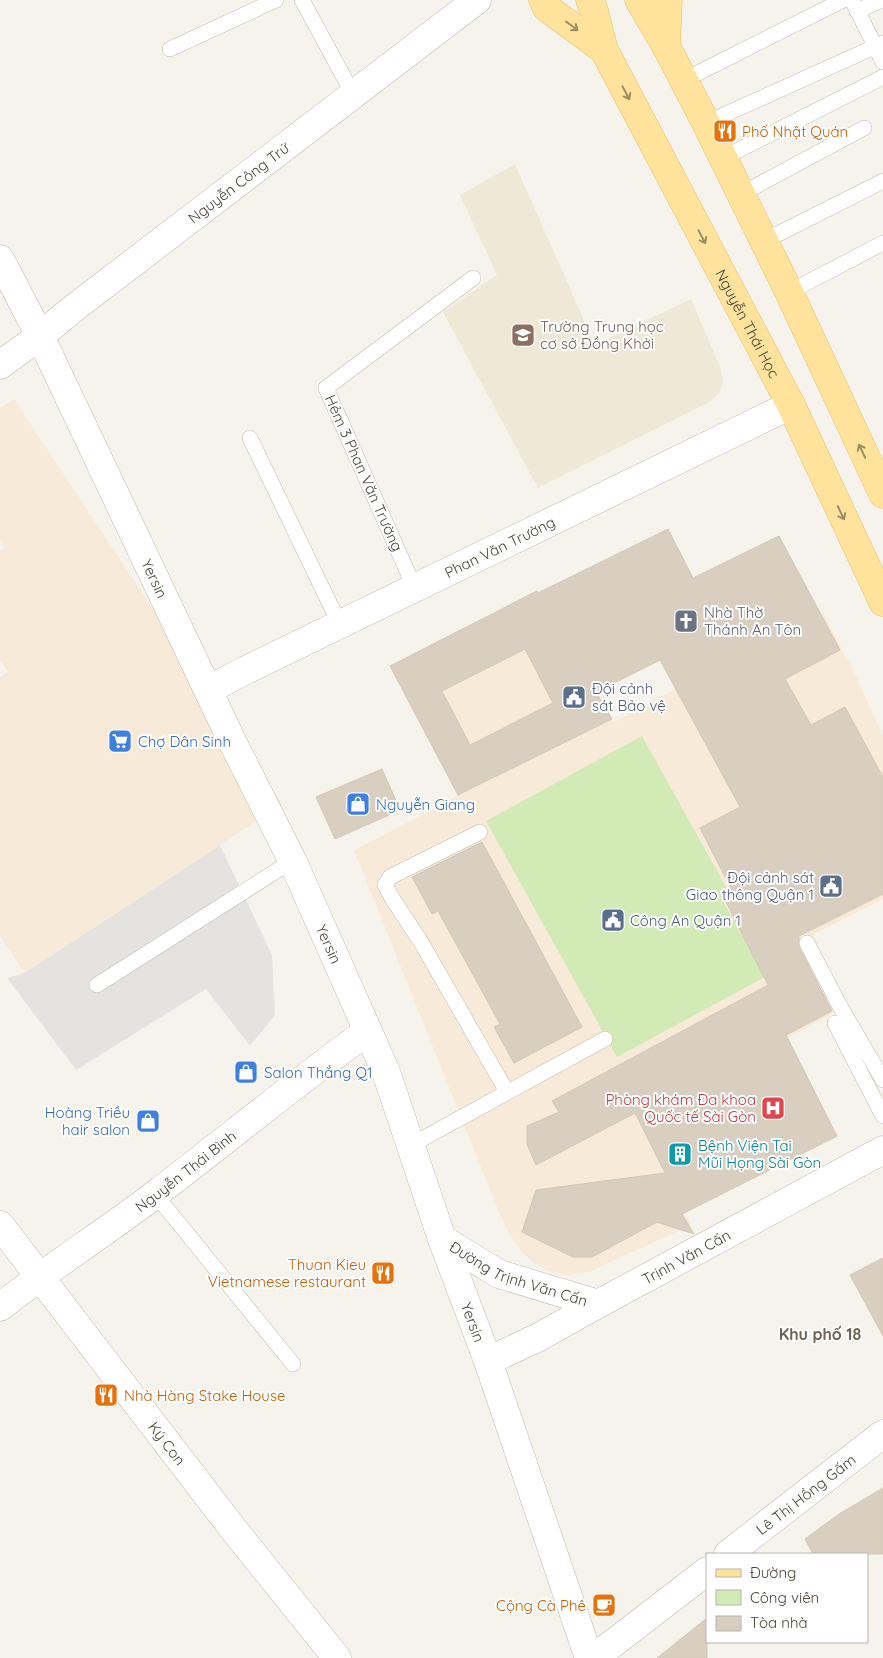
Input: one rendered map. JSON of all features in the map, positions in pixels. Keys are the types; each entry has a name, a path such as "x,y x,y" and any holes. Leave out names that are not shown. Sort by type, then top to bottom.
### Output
{"main road":[{"name":"Nguyễn Thái Học","path":"543,0 547,8 604,50"},
{"path":"639,0 666,46 706,123 789,292 883,494"},
{"path":"666,46 668,0"},
{"name":"Nguyễn Thái Học","path":"592,6 604,50 791,405 883,602"}],"street":[{"name":"Nguyễn Công Trứ","path":"0,365 477,0"},
{"name":"Yersin","path":"0,259 40,336 232,741 292,862 386,1072 442,1239 488,1361 589,1658"},
{"name":"Phan Văn Trường","path":"208,690 791,405"},
{"name":"Nguyễn Thái Bình","path":"0,1307 39,1276 156,1194 330,1058 368,1031"},
{"name":"Trịnh Văn Cấn","path":"488,1361 537,1338 883,1150"},
{"name":"Ký Con","path":"0,1225 234,1530 337,1658"},
{"name":"Đường Trịnh Văn Cấn","path":"442,1239 498,1274 598,1304"},
{"name":"Lê Thị Hồng Gấm","path":"729,1553 883,1434"},
{"path":"594,1658 706,1572"}],"lane":[{"path":"170,49 276,0"},
{"path":"302,0 353,94"},
{"path":"684,80 844,0"},
{"path":"882,0 855,5 879,45 883,62"},
{"path":"706,123 879,45"},
{"path":"723,158 883,77"},
{"path":"741,194 864,128"},
{"path":"764,241 883,181"},
{"path":"789,292 883,243"},
{"name":"Hẻm 3 Phan Văn Trường","path":"415,588 326,388 473,278"},
{"path":"250,438 340,625"},
{"path":"480,832 390,877 386,885 507,1092"},
{"path":"97,986 292,862"},
{"path":"807,942 841,1008 883,1080"},
{"path":"835,1022 883,1116"},
{"path":"411,1145 605,1039"},
{"path":"156,1194 294,1364"}],"shaded area":[{"name":"Trường Trung học cơ sở Đồng Khởi","path":"515,164 595,345 691,299 720,367 723,380 719,393 711,401 538,488 443,312 497,275 460,195"},
{"name":"Chợ Dân Sinh","path":"14,399 282,804 25,973 0,936 0,677 8,672 0,660 0,550 4,547 0,540 0,408"},
{"name":"Công An Quận 1","path":"537,591 614,722 822,611 855,674 883,736 883,899 803,940 837,1010 809,1027 634,1114 691,1225 589,1272 568,1275 549,1271 534,1263 521,1251 508,1232 354,850 458,795 390,666"},
{"path":"220,845 272,955 275,1015 250,1046 206,989 76,1070 7,978 25,973"}],"green space":[{"path":"642,736 731,896 723,901 765,977 617,1057 486,821"}],"building":[{"path":"668,529 693,578 779,536 840,650 785,679 811,725 845,707 883,777 883,894 799,936 799,947 832,1011 786,1035 837,1136 682,1214 694,1234 657,1222 592,1257 573,1257 522,1232 536,1190 665,1173 635,1113 536,1165 527,1144 527,1126 559,1112 552,1101 768,985 724,898 734,894 700,828 740,807 660,660 596,692 612,719 458,795 390,666 537,591 538,593","holes":["525,649 553,703 470,745 442,691"]},
{"name":"Nguyễn Giang","path":"382,769 400,810 335,839 316,797"},
{"path":"482,842 582,1027 514,1063 494,1027 500,1024 438,911 432,914 412,877"},
{"path":"883,1258 883,1336 850,1275"},
{"path":"883,1488 883,1554 812,1553 805,1539 839,1514"},
{"path":"706,1619 707,1658 657,1658"}],"place":[{"name":"Phố Nhật Quán","path":"725,131"},
{"name":"Trường Trung học cơ sở Đồng Khởi","path":"523,335"},
{"name":"Nhà Thờ Thánh An Tôn","path":"686,621"},
{"name":"Đội cảnh sát Bảo vệ","path":"574,697"},
{"name":"Chợ Dân Sinh","path":"120,741"},
{"name":"Nguyễn Giang","path":"358,804"},
{"name":"Đội cảnh sát Giao thông Quận 1","path":"831,886"},
{"name":"Công An Quận 1","path":"613,920"},
{"name":"Salon Thắng Q1","path":"246,1072"},
{"name":"Phòng khám Đa khoa Quốc tế Sài Gòn","path":"773,1108"},
{"name":"Hoàng Triều hair salon","path":"148,1121"},
{"name":"Bệnh Viện Tai Mũi Họng Sài Gòn","path":"680,1154"},
{"name":"Thuan Kieu Vietnamese restaurant","path":"383,1273"},
{"name":"Nhà Hàng Stake House","path":"106,1395"},
{"name":"Cộng Cà Phê","path":"604,1605"}],"district":[{"name":"Khu phố 18","path":"820,1334"}]}
